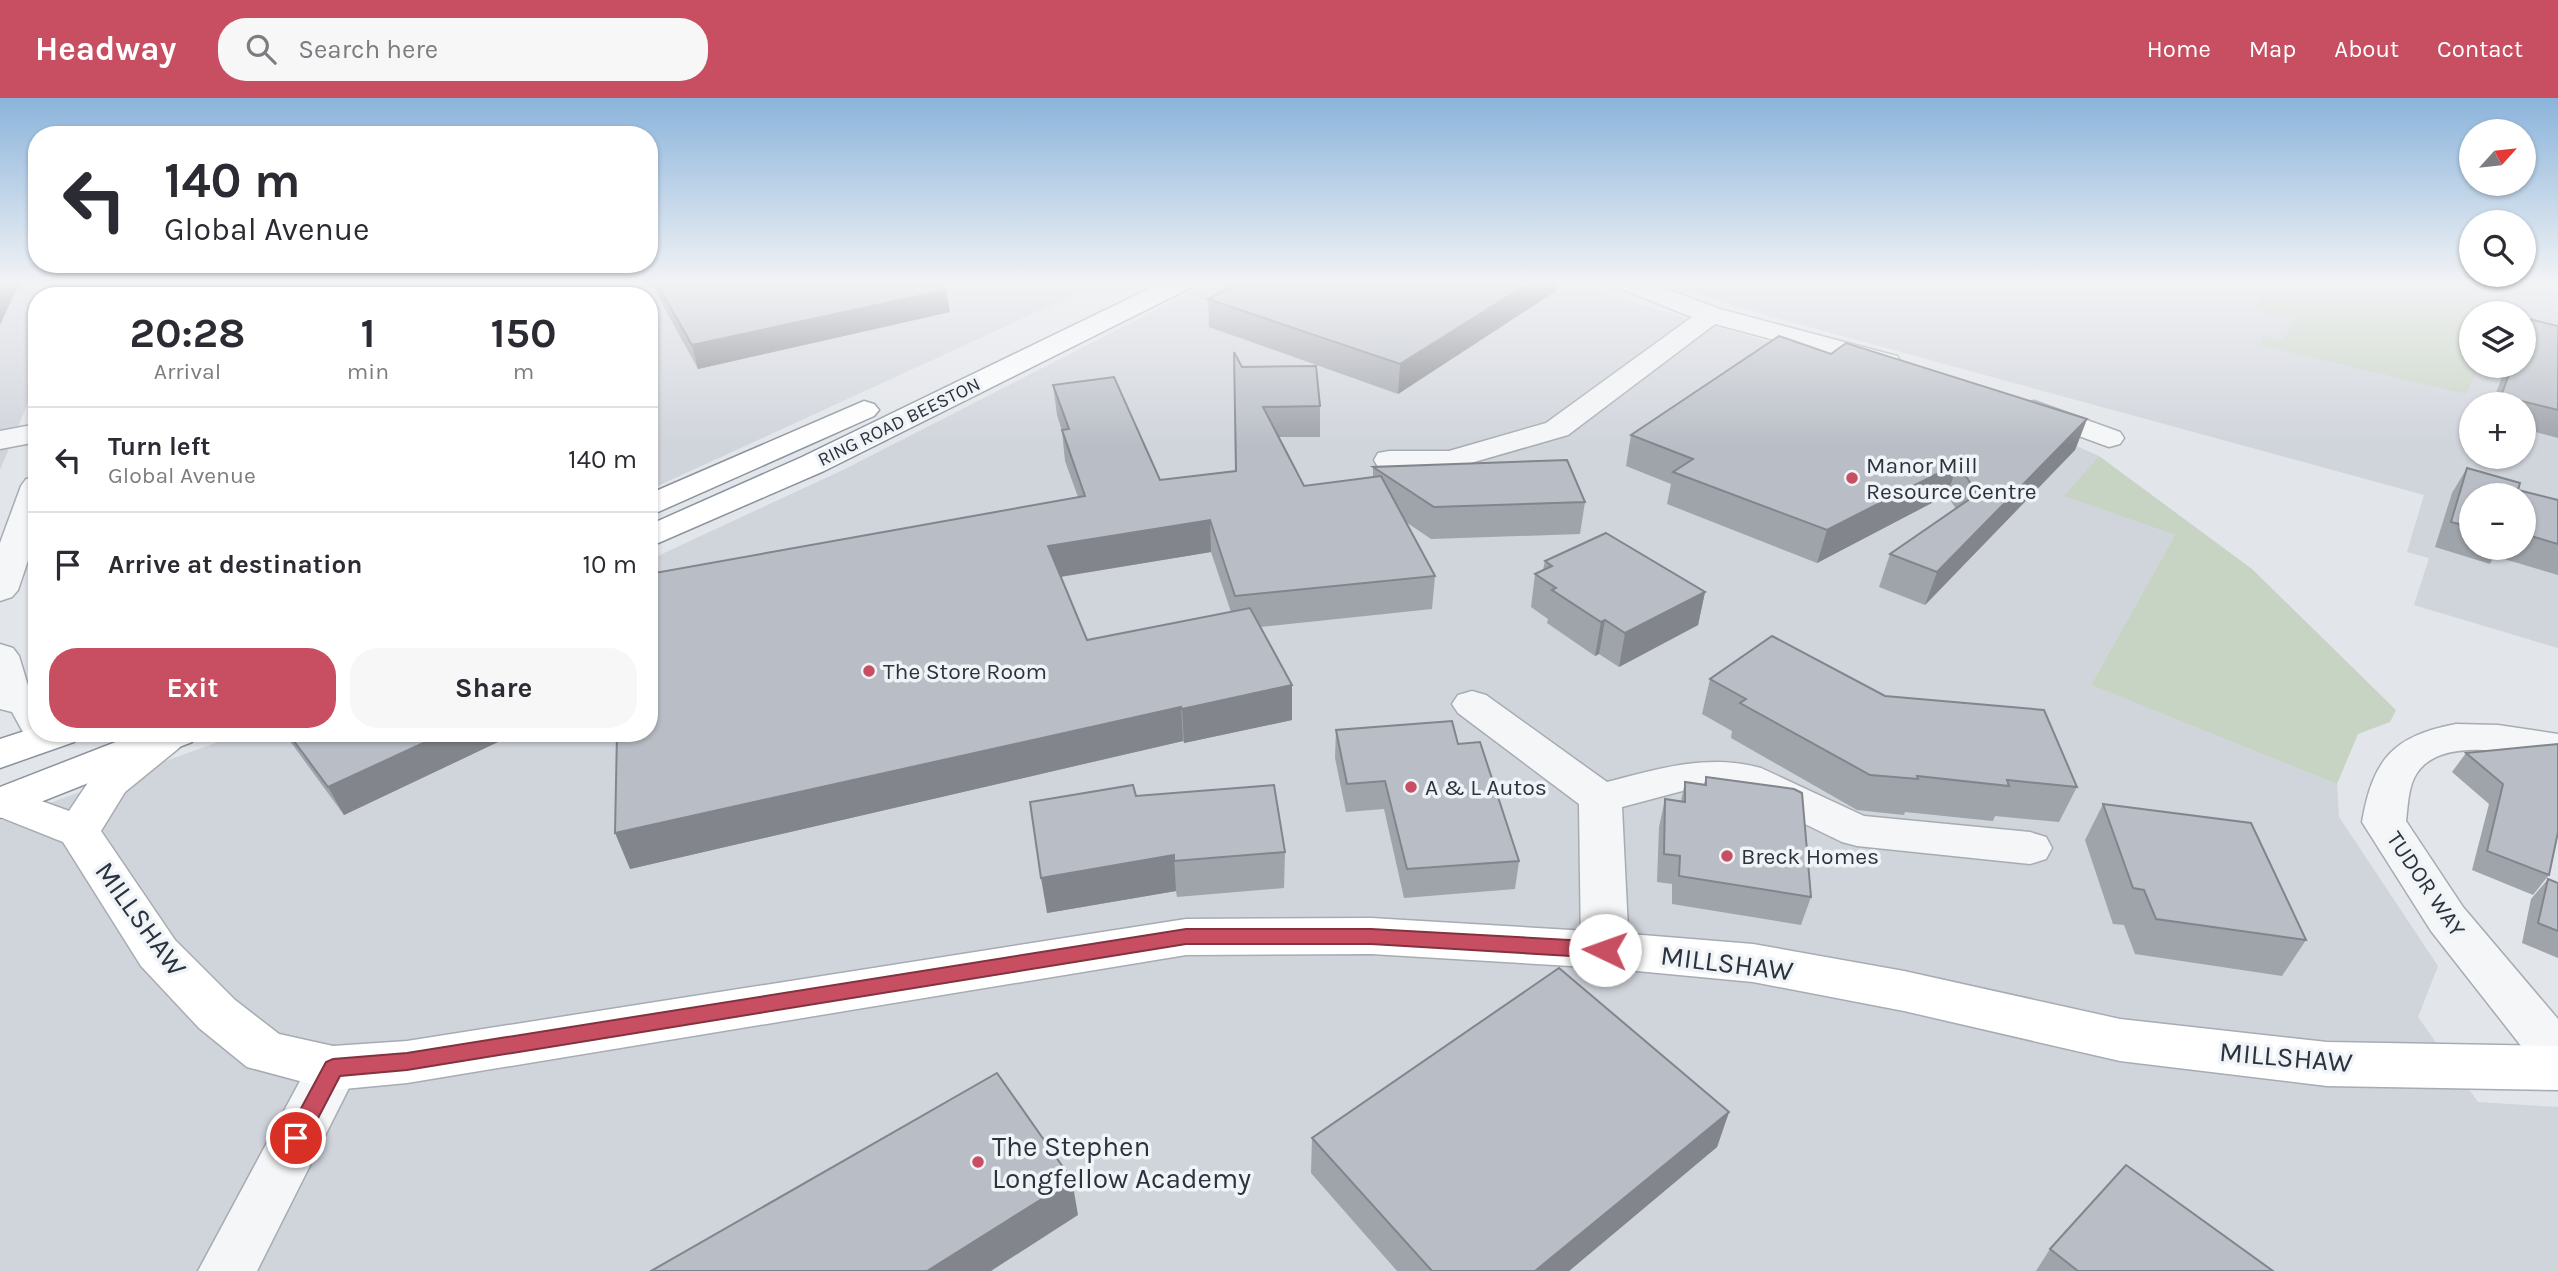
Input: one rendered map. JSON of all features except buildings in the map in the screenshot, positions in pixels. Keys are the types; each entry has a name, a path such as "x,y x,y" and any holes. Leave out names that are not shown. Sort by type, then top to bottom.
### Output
{"main road":[{"name":"RING ROAD BEESTON","path":"658,502 1022,337"},
{"name":"RING ROAD BEESTON","path":"658,533 813,464 1072,337"},
{"path":"0,754 28,741"},
{"path":"2,802 156,742"},
{"path":"2,802 78,831 110,782 163,742"},
{"name":"MILLSHAW","path":"78,831 158,953 217,1014 265,1052 333,1068 447,1055 1186,937 1371,936 1605,950 1753,963 1904,991 2120,1040 2327,1064 2558,1068"}],"street":[{"path":"1389,460 1450,460 1557,429 1682,337"},
{"path":"1792,337 1909,368"},
{"path":"2011,401 2109,438"},
{"path":"0,440 28,435"},
{"path":"0,590 28,511"},
{"path":"0,656 13,700 26,701 28,704"},
{"path":"1472,704 1600,798"},
{"name":"TUDOR WAY","path":"2558,747 2474,737 2432,741 2403,762 2390,789 2384,822 2447,919 2558,1055"},
{"path":"1600,798 1686,776 1746,778 1857,831 2030,848"},
{"path":"1600,798 1605,950"},
{"path":"227,1271 333,1068"}],"shaded area":[{"path":"0,337 28,337 28,403 0,470"},
{"path":"658,337 983,337 658,486"},
{"path":"1104,337 1751,337 1977,402 2099,456 2065,496 2175,535 2091,685 2337,784 2339,817 2438,966 2418,1017 2478,1102 2558,1107 2558,1271 0,1271 0,821 218,742 658,742 658,556 843,470"},
{"path":"1845,337 2285,337 2283,341 2459,392 2459,469 2536,469 2536,392 2467,392 2472,378 2536,378 2536,337 2558,337 2558,648 2414,605 2429,558 2407,552 2424,495"}],"green space":[{"path":"2263,337 2283,341 2285,337 2459,337 2459,378 2474,378 2467,392 2459,392 2260,345"},
{"path":"2099,456 2252,569 2396,710 2390,722 2358,734 2337,784 2091,685 2175,535 2064,496"}],"place":[{"name":"Manor Mill Resource Centre","path":"1852,478"},
{"name":"The Store Room","path":"869,671"},
{"name":"A & L Autos","path":"1411,787"},
{"name":"Breck Homes","path":"1727,856"},
{"name":"The Stephen Longfellow Academy","path":"978,1162"}],"route":[{"path":"296,1138 333,1068 407,1062 700,1016 886,983 1186,937 1371,936 1605,950"}]}
